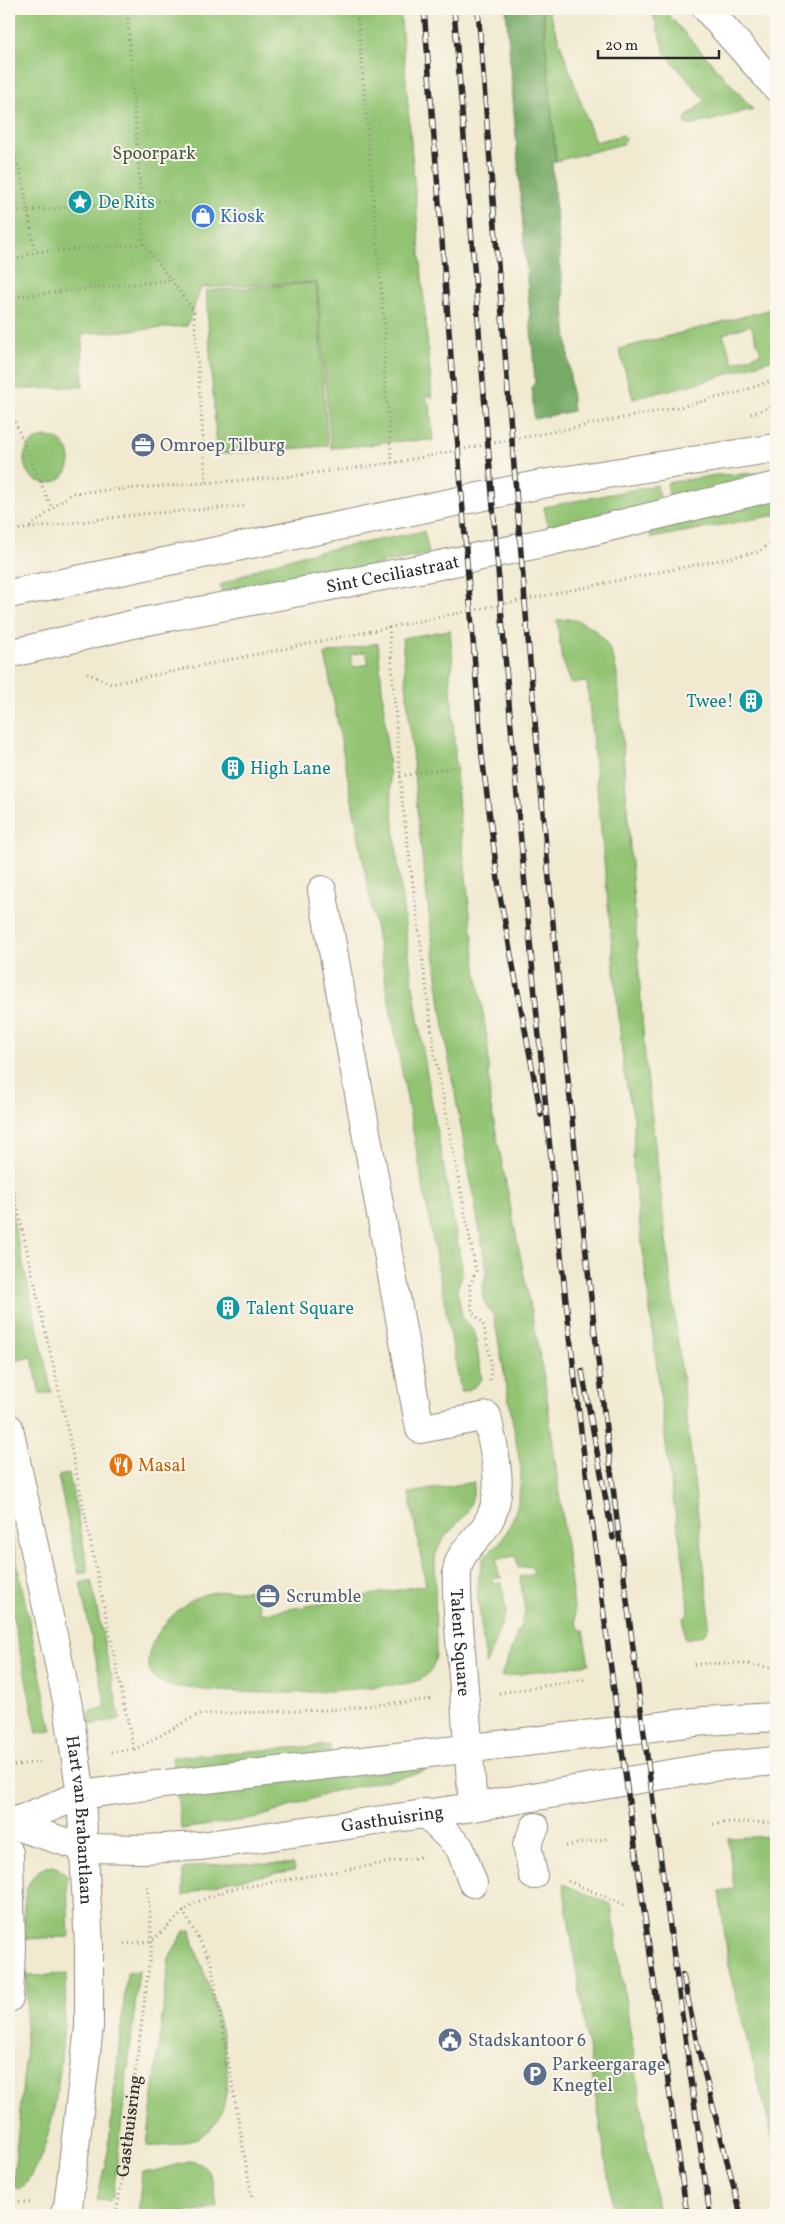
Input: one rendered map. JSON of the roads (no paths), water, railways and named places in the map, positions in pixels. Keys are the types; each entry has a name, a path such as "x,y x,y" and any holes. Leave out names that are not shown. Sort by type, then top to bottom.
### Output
{"street":[{"path":"707,9 773,77"},
{"path":"9,594 542,484 776,448"},
{"name":"Sint Ceciliastraat","path":"9,654 142,622 435,566 542,543 776,486"},
{"name":"Talent Square","path":"322,890 420,1429 488,1416 498,1474 497,1495 486,1526 462,1555 458,1570 464,1696 473,1807"},
{"name":"Hart van Brabantlaan","path":"9,1428 68,1706 81,1795 85,1848 89,1946 89,2027 68,2207 64,2215"},
{"name":"Gasthuisring","path":"9,1824 81,1795 704,1722 776,1717"},
{"name":"Gasthuisring","path":"9,1824 85,1848 144,1849 201,1846 473,1807 711,1767 776,1761"},
{"path":"425,1814 460,1848 473,1883"},
{"path":"533,1875 527,1845 535,1827"},
{"path":"9,1853 11,1948 9,1998"}],"railway":[{"path":"424,9 482,756 500,896 541,1115"},
{"path":"454,9 513,752 555,1198 599,1580 687,2215"},
{"path":"478,9 533,697 585,1248 635,1663 710,2215"},
{"path":"582,1371 613,1538"},
{"path":"683,1975 698,2048 741,2215"}],"place":[{"name":"De Rits","path":"80,202"},
{"name":"Kiosk","path":"203,216"},
{"name":"Omroep Tilburg","path":"143,445"},
{"name":"Twee!","path":"751,701"},
{"name":"High Lane","path":"233,768"},
{"name":"Talent Square","path":"228,1308"},
{"name":"Masal","path":"121,1465"},
{"name":"Scrumble","path":"268,1596"},
{"name":"Stadskantoor 6","path":"450,2040"},
{"name":"Parkeergarage Knegtel","path":"535,2074"}],"park label":[{"name":"Spoorpark","path":"154,153"}]}
